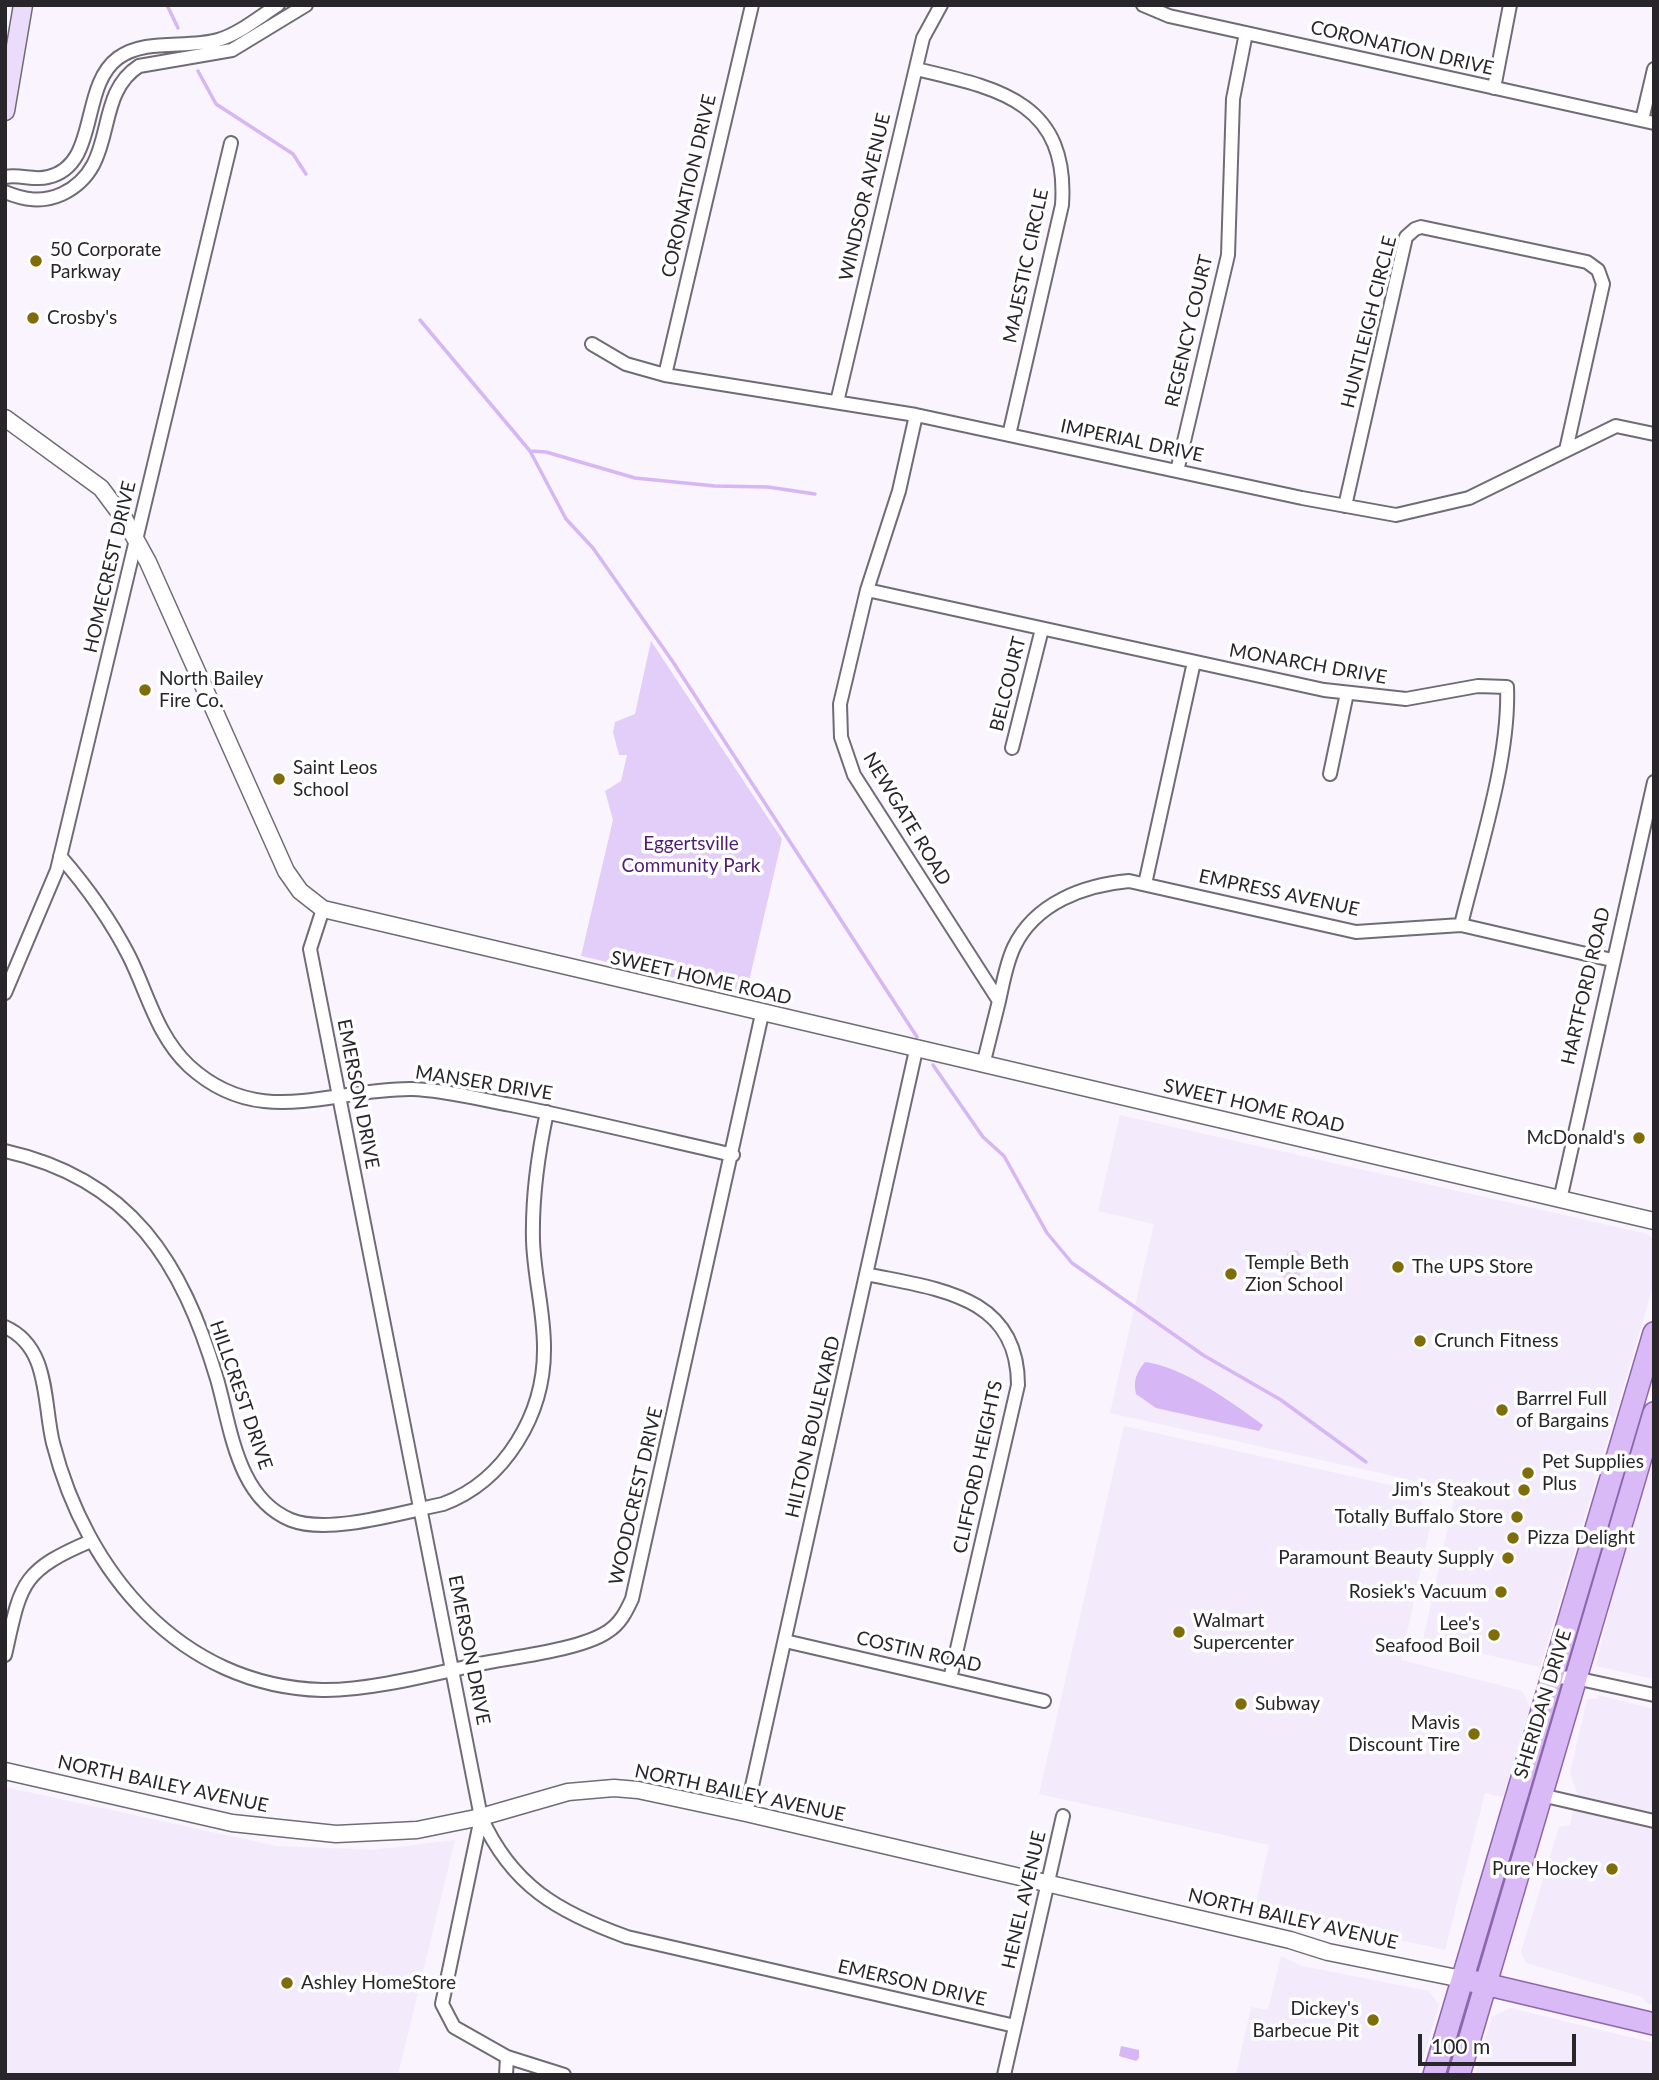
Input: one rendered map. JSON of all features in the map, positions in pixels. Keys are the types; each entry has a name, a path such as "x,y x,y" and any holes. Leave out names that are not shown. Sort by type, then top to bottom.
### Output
{"main road":[{"path":"5,111 23,5"},
{"name":"SHERIDAN DRIVE","path":"1434,2075 1654,1333"},
{"name":"SHERIDAN DRIVE","path":"1459,2075 1654,1413"},
{"path":"1462,1979 1654,2024"}],"street":[{"path":"5,177 47,177 68,167 81,144 98,83 110,65 125,54 137,50 217,40 278,5"},
{"path":"5,191 22,199 37,200 59,195 73,188 91,171 98,158 115,93 124,78 139,66 232,50 306,5"},
{"name":"CORONATION DRIVE","path":"664,375 752,5"},
{"name":"WINDSOR AVENUE","path":"837,402 923,38 941,5"},
{"name":"CORONATION DRIVE","path":"1143,5 1169,16 1648,122"},
{"path":"1494,88 1510,5"},
{"name":"REGENCY COURT","path":"1177,471 1227,255 1233,99 1247,33"},
{"path":"177,44 178,58"},
{"name":"MAJESTIC CIRCLE","path":"916,69 988,86 1005,93 1042,124 1057,153 1062,172 1062,205 1009,435"},
{"path":"1648,122 1654,69"},
{"name":"HOMECREST DRIVE","path":"5,993 15,964 53,881 60,856 230,143"},
{"name":"HUNTLEIGH CIRCLE","path":"1345,506 1406,237 1422,227 1587,262 1598,270 1603,284 1566,450"},
{"name":"IMPERIAL DRIVE","path":"592,344 626,364 664,375 916,415 1396,515 1469,498 1616,426 1654,434"},
{"name":"NEWGATE ROAD","path":"916,415 898,491 867,590 840,704 841,737 846,758 863,792 999,1001"},
{"name":"SWEET HOME ROAD","path":"5,418 95,483 114,504 136,540 286,871 300,891 323,909 1654,1221"},
{"name":"MONARCH DRIVE","path":"867,590 1347,693 1406,699 1478,686 1507,687 1508,717 1500,759 1461,925"},
{"name":"BELCOURT","path":"1012,748 1042,629"},
{"path":"1145,884 1194,662"},
{"path":"1330,774 1347,693"},
{"name":"HARTFORD ROAD","path":"1560,1200 1654,782"},
{"name":"MANSER DRIVE","path":"60,856 104,912 129,957 163,1033 188,1065 215,1085 248,1099 285,1104 383,1091 438,1091 547,1112 733,1155"},
{"name":"EMPRESS AVENUE","path":"999,1001 1015,944 1033,922 1066,896 1102,884 1145,884 1356,932 1461,925 1612,960"},
{"name":"EMERSON DRIVE","path":"323,909 310,949 481,1817 495,1848 525,1882 565,1911 588,1923 649,1943 1015,2026"},
{"path":"983,1065 999,1001"},
{"name":"WOODCREST DRIVE","path":"5,1327 22,1337 38,1358 59,1462 90,1541 124,1590 158,1625 205,1657 261,1680 305,1689 346,1689 452,1670 596,1638 617,1624 625,1613 635,1586 733,1155 762,1014"},
{"name":"HILTON BOULEVARD","path":"746,1813 916,1049"},
{"name":"HILLCREST DRIVE","path":"5,1151 82,1177 117,1202 155,1244 189,1302 208,1352 240,1460 257,1494 266,1504 291,1520 315,1525 420,1508 458,1498 490,1478 520,1437 536,1399 544,1347 533,1238 539,1152 547,1112"},
{"name":"CLIFFORD HEIGHTS","path":"866,1274 969,1299 991,1315 1002,1329 1016,1359 1018,1385 950,1679"},
{"path":"5,1655 23,1587 47,1564 90,1541"},
{"name":"COSTIN ROAD","path":"785,1641 1044,1701"},
{"path":"1552,1677 1575,1678 1654,1695"},
{"name":"NORTH BAILEY AVENUE","path":"5,1771 232,1824 336,1834 395,1833 481,1817 568,1792 614,1788 746,1813 1290,1940 1328,1952 1462,1979"},
{"path":"1541,1795 1654,1821"},
{"name":"HENEL AVENUE","path":"1004,2075 1063,1816"},
{"path":"481,1817 442,2004 454,2027 507,2057 564,2075"},
{"path":"506,2075 507,2057"}],"shaded area":[{"path":"1120,1115 1644,1233 1654,1239 1654,1283 1540,1667 1423,1640 1456,1490 1110,1413 1154,1224 1098,1211"},
{"path":"1145,1362 1191,1378 1263,1425 1259,1431 1156,1408 1136,1394 1136,1377"},
{"path":"1124,1426 1413,1490 1432,1518 1401,1660 1522,1691 1530,1706 1503,1797 1485,1793 1445,1950 1255,1908 1269,1845 1039,1794"},
{"path":"1654,1456 1654,1679 1596,1666 1613,1594"},
{"path":"1598,1695 1654,1709 1654,2005 1646,2003 1643,1997 1526,1963 1521,1952 1559,1827 1570,1825 1577,1793 1570,1773 1587,1699 1597,1699"},
{"path":"5,1787 276,1846 373,1850 455,1840 398,2075 5,2075"},
{"path":"1281,1956 1302,1966 1429,1991 1439,2005 1418,2075 1236,2075 1251,2007 1268,2010"},
{"path":"1510,2008 1654,2043 1654,2075 1475,2075 1492,2017"},
{"path":"1121,2046 1139,2050 1139,2058 1136,2061 1119,2056"}],"green space":[{"name":"Eggertsville Community Park","path":"651,641 782,839 746,994 581,956 613,820 605,791 621,781 627,755 619,755 613,732 615,722 635,714"},
{"path":"1297,1250 1305,1260 1298,1281 1288,1283 1279,1271 1288,1252"}],"waterway":[{"path":"167,5 178,28"},
{"path":"198,71 216,104 293,154 306,174"},
{"path":"420,320 530,451 566,519 593,548 673,662 917,1037"},
{"path":"530,451 546,452 635,478 715,486 768,487 815,494"},
{"path":"933,1065 983,1137 1004,1156 1047,1233 1072,1263 1203,1355 1281,1400 1366,1462"}],"place":[{"name":"50 Corporate Parkway","path":"36,261"},
{"name":"Crosby's","path":"33,318"},
{"name":"North Bailey Fire Co.","path":"145,690"},
{"name":"Saint Leos School","path":"279,779"},
{"name":"McDonald's","path":"1639,1138"},
{"name":"The UPS Store","path":"1398,1267"},
{"name":"Temple Beth Zion School","path":"1231,1274"},
{"name":"Crunch Fitness","path":"1420,1341"},
{"name":"Barrrel Full of Bargains","path":"1502,1410"},
{"name":"Pet Supplies Plus","path":"1528,1473"},
{"name":"Jim's Steakout","path":"1524,1490"},
{"name":"Totally Buffalo Store","path":"1517,1517"},
{"name":"Pizza Delight","path":"1513,1538"},
{"name":"Paramount Beauty Supply","path":"1508,1558"},
{"name":"Rosiek's Vacuum","path":"1501,1592"},
{"name":"Walmart Supercenter","path":"1179,1632"},
{"name":"Lee's Seafood Boil","path":"1494,1635"},
{"name":"Subway","path":"1241,1704"},
{"name":"Mavis Discount Tire","path":"1474,1734"},
{"name":"Pure Hockey","path":"1612,1869"},
{"name":"Ashley HomeStore","path":"287,1983"},
{"name":"Dickey's Barbecue Pit","path":"1373,2020"}]}
